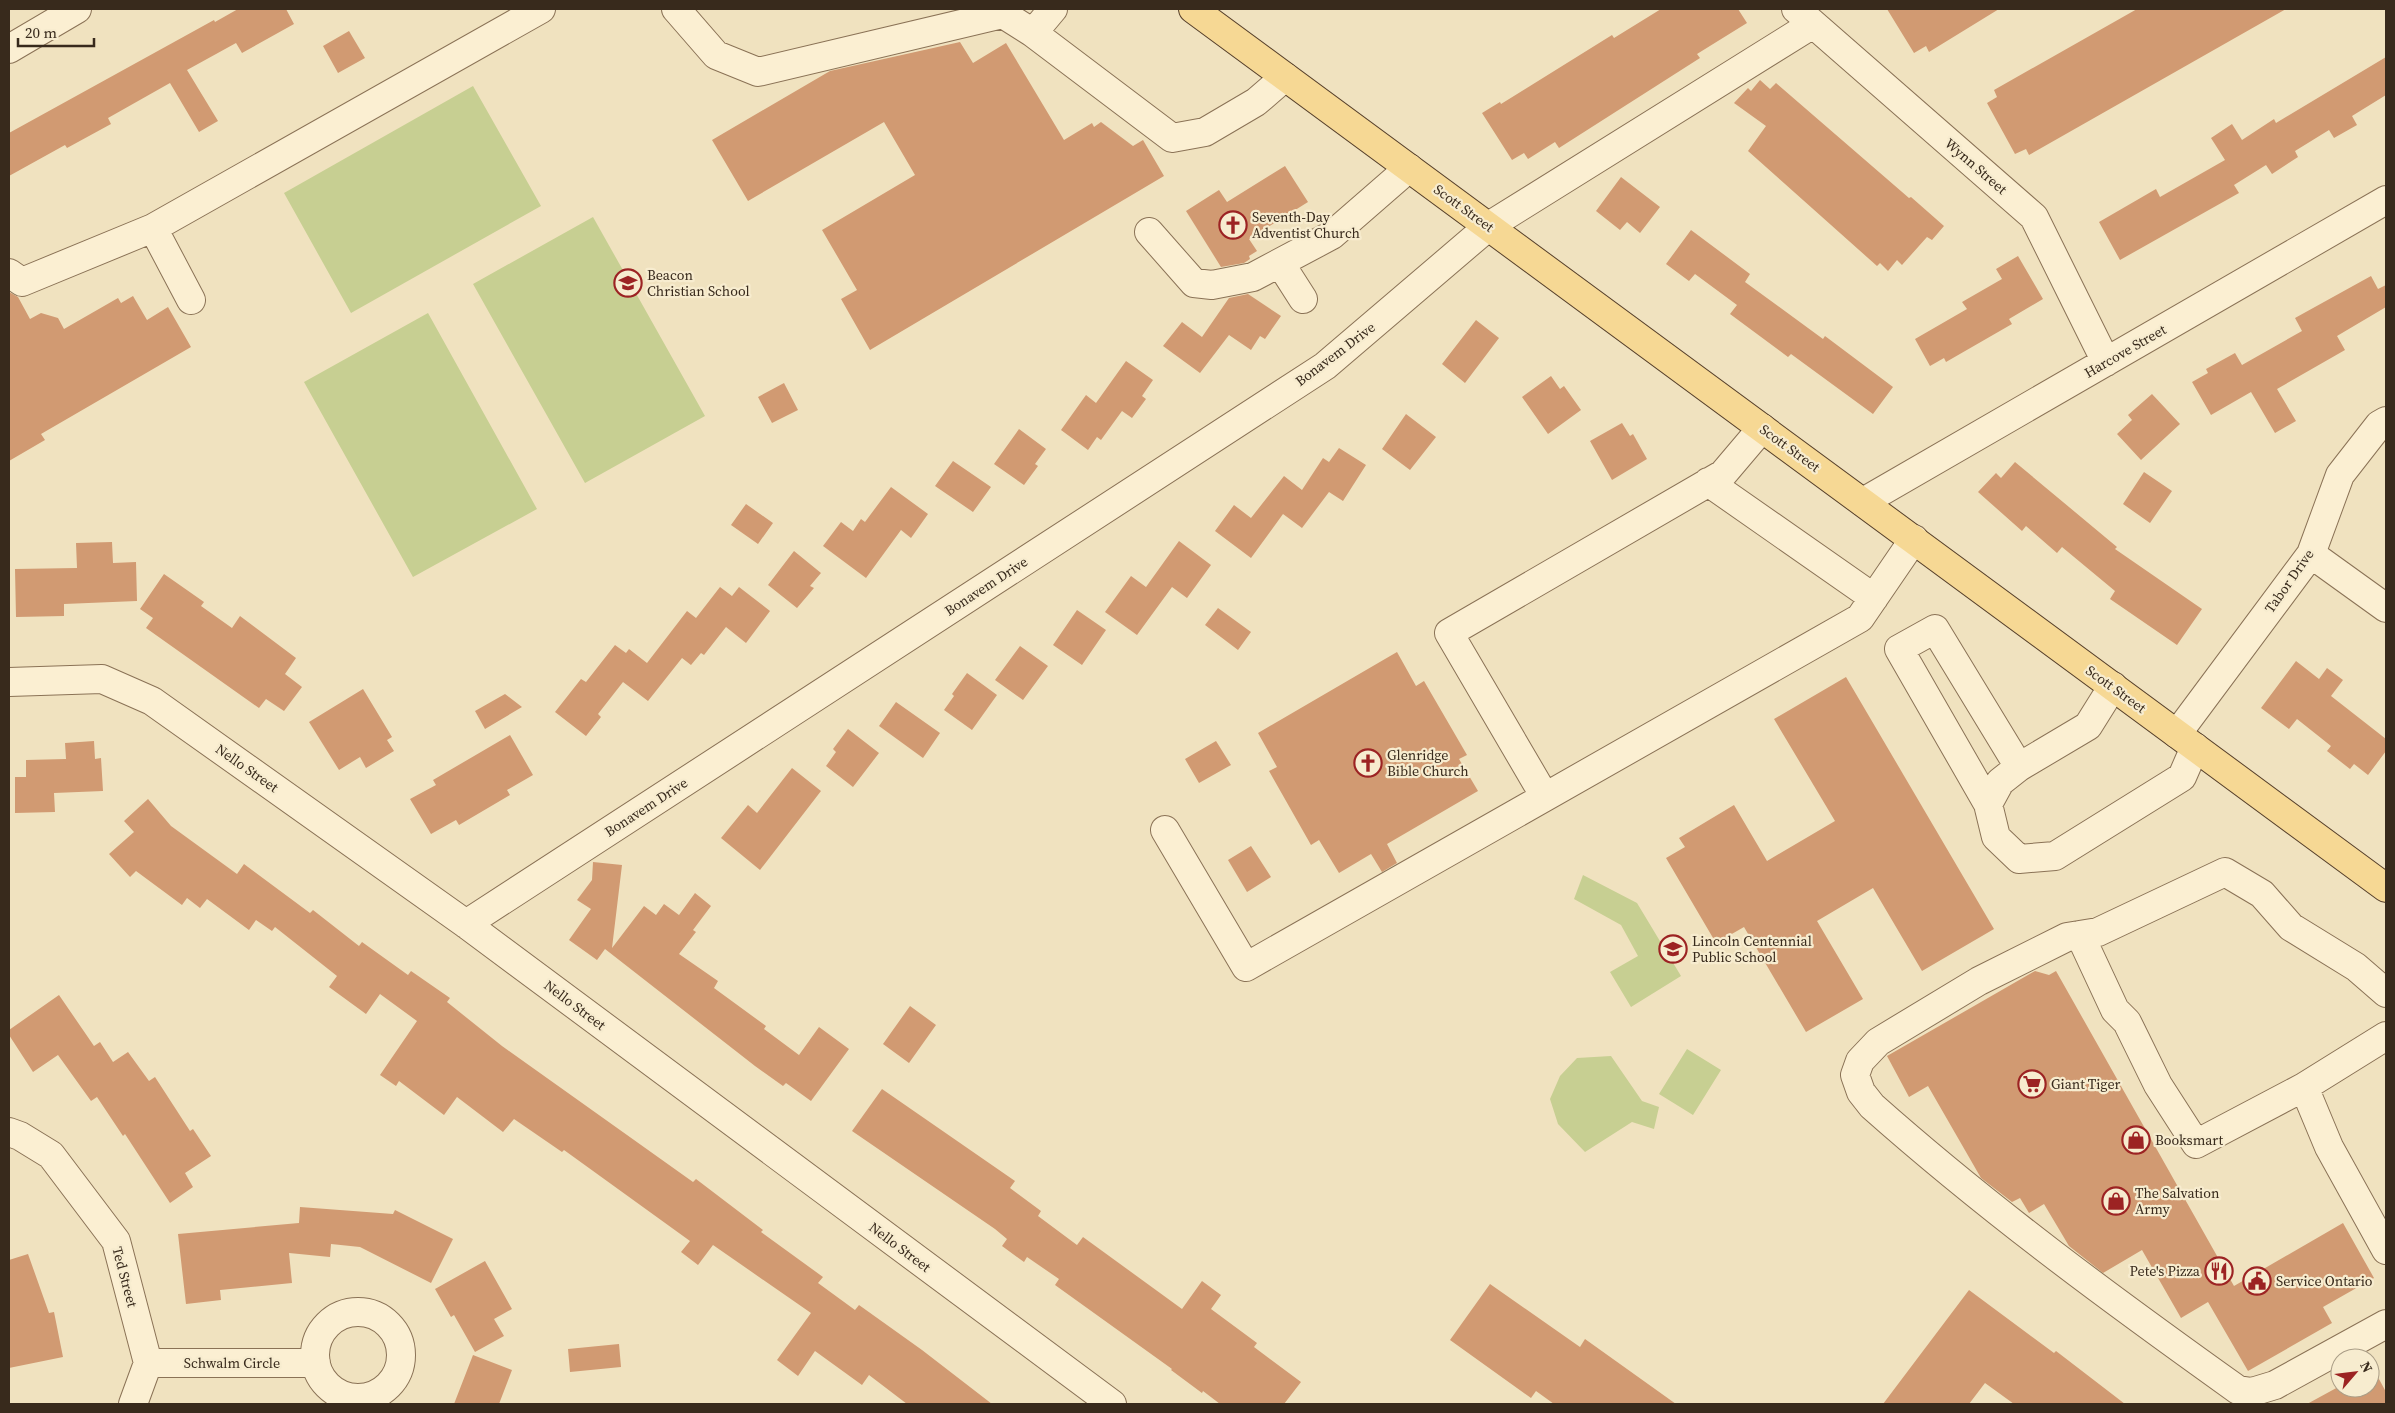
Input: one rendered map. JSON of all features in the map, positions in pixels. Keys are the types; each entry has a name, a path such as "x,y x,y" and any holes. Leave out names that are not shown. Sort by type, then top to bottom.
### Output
{"main road":[{"name":"Scott Street","path":"1193,9 2386,888"}],"street":[{"path":"9,49 77,9"},
{"path":"9,273 22,282 153,228 540,9"},
{"path":"676,9 716,55 758,72 1003,14 1033,33 1172,138 1205,132 1256,102 1286,77"},
{"path":"1033,33 1053,9"},
{"name":"Bonavem Drive","path":"466,924 1325,366 1489,226 1804,16"},
{"name":"Wynn Street","path":"1804,16 2034,217 2106,362"},
{"path":"1149,232 1194,283 1212,286 1254,277 1332,234 1409,168"},
{"name":"Harcove Street","path":"1863,502 2386,200"},
{"path":"153,228 191,300"},
{"path":"1280,263 1303,299"},
{"name":"Tabor Drive","path":"2019,767 1935,629 1899,649 1988,804 1996,837 2019,859 2055,856 2182,777 2186,741 2311,554 2340,475 2379,425 2386,421"},
{"path":"1545,797 1449,633 1723,474 1762,428"},
{"path":"1708,482 1874,598"},
{"path":"1165,830 1246,966 1860,618 1914,540"},
{"path":"2311,554 2386,608"},
{"name":"Nello Street","path":"9,682 102,679 152,701 466,924 1112,1404"},
{"path":"1988,804 2000,782 2019,767 2088,726 2113,686"},
{"path":"2386,994 2356,967 2291,927 2262,894 2225,872 2098,932 2067,937 1979,981 1878,1042 1860,1061 1855,1075 1861,1092 1872,1106 1979,1197 2067,1267 2238,1390 2252,1392 2275,1386 2386,1324"},
{"path":"2080,935 2115,1010 2127,1022 2158,1085 2196,1144 2304,1087 2386,1036"},
{"path":"2304,1087 2329,1147 2386,1250"},
{"name":"Ted Street","path":"9,1132 20,1136 51,1155 116,1242 148,1363"},
{"path":"133,1404 148,1363"},
{"name":"Schwalm Circle","path":"148,1363 316,1363"}],"green space":[{"path":"473,86 541,206 351,313 284,193"},
{"path":"593,217 705,416 585,483 473,284"},
{"path":"428,313 537,509 413,577 304,382"},
{"path":"1583,875 1637,903 1681,976 1631,1007 1610,972 1638,956 1621,925 1574,899"},
{"path":"1687,1049 1721,1070 1693,1115 1659,1094"},
{"path":"1611,1056 1642,1101 1659,1107 1654,1129 1632,1122 1585,1152 1558,1124 1550,1099 1560,1076 1577,1058"}],"building":[{"path":"238,9 286,9 294,24 242,53 236,43 187,70 218,121 199,132 170,83 108,118 111,124 67,148 65,145 9,176 9,133 214,20 215,22"},
{"path":"1661,9 1738,9 1747,23 1697,54 1700,58 1559,148 1555,142 1528,159 1524,153 1512,160 1482,113 1500,102 1501,104 1612,35 1614,38"},
{"path":"1887,9 1999,9 1929,52 1926,46 1914,53"},
{"path":"2137,9 2286,9 2029,155 2026,149 2015,154 1987,103 1997,97 1994,90"},
{"path":"349,31 365,58 338,73 323,46"},
{"path":"960,42 973,63 1006,43 1064,140 1092,123 1094,127 1101,122 1133,146 1143,140 1164,176 870,350 841,299 857,290 822,230 915,175 884,122 748,201 712,140 830,71"},
{"path":"2386,57 2386,95 2352,116 2357,125 2334,138 2329,130 2295,151 2298,157 2272,174 2266,165 2234,185 2239,193 2120,260 2099,222 2156,189 2160,197 2225,160 2211,138 2232,124 2242,140 2274,119 2276,123"},
{"path":"1760,80 1770,89 1776,83 1944,226 1932,240 1927,237 1902,265 1897,260 1888,271 1880,263 1877,266 1748,151 1766,126 1734,103 1748,88 1751,91"},
{"name":"Seventh-Day Adventist Church","path":"1285,166 1308,202 1249,239 1257,251 1249,256 1250,259 1244,263 1221,267 1186,211 1219,190 1227,202"},
{"path":"1621,177 1660,207 1640,233 1627,222 1620,230 1596,211"},
{"path":"1691,230 1750,274 1745,282 1823,339 1825,336 1893,387 1873,414 1791,354 1788,357 1730,314 1737,305 1695,274 1689,281 1666,264"},
{"path":"2018,256 2043,299 2009,319 2012,324 1946,362 1944,358 1930,366 1915,339 1967,309 1962,302 2002,279 1996,269"},
{"path":"2371,276 2378,289 2386,285 2386,307 2337,336 2345,350 2277,389 2296,421 2275,433 2251,392 2211,415 2192,382 2208,373 2206,369 2235,353 2242,365 2302,331 2295,318"},
{"path":"9,292 18,297 30,319 41,313 58,318 64,329 118,298 121,303 133,296 147,320 168,307 191,347 41,434 45,440 9,461"},
{"path":"1248,294 1281,316 1265,339 1260,336 1251,350 1229,335 1200,373 1163,346 1182,322 1202,337 1229,298"},
{"path":"1476,320 1499,338 1465,383 1442,364"},
{"path":"1126,361 1153,380 1142,396 1146,399 1132,418 1122,411 1101,440 1097,437 1088,450 1061,430 1086,395 1096,403"},
{"path":"1551,376 1560,389 1564,386 1581,410 1548,434 1522,397"},
{"path":"784,383 798,410 772,423 758,397"},
{"path":"2152,394 2180,424 2141,460 2117,434 2132,420 2128,415"},
{"path":"1406,414 1436,437 1410,470 1382,449"},
{"path":"1622,423 1630,436 1633,434 1647,459 1612,480 1590,441"},
{"path":"1019,429 1046,449 1035,464 1038,466 1024,485 994,464"},
{"path":"1339,448 1366,465 1343,501 1329,492 1302,528 1283,514 1251,558 1215,531 1234,505 1251,518 1284,476 1302,490 1323,458 1329,462"},
{"path":"953,461 991,487 973,512 935,486"},
{"path":"2015,462 2117,547 2115,549 2202,609 2177,645 2110,599 2115,591 2062,547 2057,553 2026,526 2022,531 1978,492 1996,473 2001,478"},
{"path":"2144,472 2172,491 2150,523 2123,504"},
{"path":"891,487 928,514 911,538 901,530 866,578 823,546 841,522 853,531 861,519 865,522"},
{"path":"746,504 773,523 758,544 731,525"},
{"path":"1179,541 1211,565 1187,598 1172,587 1137,635 1105,612 1131,576 1146,587"},
{"path":"112,542 113,563 136,562 137,601 64,604 64,616 16,617 15,569 77,568 76,543"},
{"path":"794,551 821,573 810,586 814,588 797,608 768,585"},
{"path":"164,574 204,602 201,606 232,628 240,616 296,658 285,674 302,687 284,711 266,699 259,708 146,628 153,618 140,609"},
{"path":"720,587 732,596 739,587 770,611 746,643 726,627 704,655 701,653 691,665 682,658 648,701 623,682 598,714 601,717 586,736 555,712 581,679 586,682 615,645 626,653 629,649 647,663 687,611 696,618"},
{"path":"1218,608 1251,632 1238,650 1205,625"},
{"path":"1077,610 1106,630 1082,665 1053,645"},
{"path":"1020,646 1048,666 1023,700 995,680"},
{"name":"Glenridge Bible Church","path":"1397,652 1416,686 1424,681 1467,755 1459,759 1478,791 1387,844 1397,863 1382,872 1371,854 1339,873 1319,840 1311,845 1269,771 1277,767 1258,733"},
{"path":"2296,661 2319,679 2327,668 2343,680 2331,696 2386,739 2386,751 2368,775 2354,764 2350,769 2327,751 2331,746 2297,719 2289,729 2261,708"},
{"path":"967,673 997,695 972,730 944,710 954,696 952,694"},
{"path":"1846,677 1994,929 1922,971 1873,888 1817,921 1863,999 1806,1032 1744,927 1716,943 1666,858 1685,847 1679,838 1734,805 1767,861 1835,821 1774,719"},
{"path":"363,689 392,737 387,740 394,751 366,768 360,757 339,770 309,722"},
{"path":"505,694 522,707 485,729 475,711"},
{"path":"896,702 940,733 923,758 879,726"},
{"path":"848,729 879,753 853,787 826,766 836,752 833,749"},
{"path":"510,735 533,775 507,790 510,795 459,825 456,820 431,834 410,799 436,785 433,780"},
{"path":"94,741 95,759 101,758 103,791 54,793 55,812 15,813 15,777 26,777 26,760 66,759 65,743"},
{"path":"1216,741 1231,765 1199,783 1185,759"},
{"path":"792,768 821,791 760,870 721,838 748,805 757,813"},
{"path":"148,799 171,826 237,874 244,864 310,913 313,910 359,946 362,942 408,975 411,971 450,998 447,1002 502,1046 693,1182 696,1179 763,1230 761,1232 823,1277 818,1283 855,1310 859,1305 922,1350 992,1404 907,1404 869,1375 862,1385 815,1351 798,1376 777,1360 811,1313 713,1245 698,1265 681,1252 690,1241 564,1150 562,1152 514,1119 503,1132 457,1097 444,1115 399,1081 396,1086 380,1075 417,1021 380,994 366,1014 329,987 337,976 275,927 272,931 256,920 249,930 207,899 200,908 187,898 182,905 136,871 130,877 109,854 134,832 124,821"},
{"path":"1251,846 1271,877 1247,892 1228,860"},
{"path":"593,862 622,865 612,948 644,906 656,915 664,904 679,915 695,893 711,906 693,930 696,932 679,954 718,981 714,988 766,1026 764,1029 799,1055 819,1027 849,1049 811,1101 786,1083 783,1086 755,1066 605,949 597,960 569,940 591,909 577,900 592,880"},
{"path":"2035,971 2049,975 2056,971 2234,1286 2343,1223 2374,1278 2323,1307 2332,1323 2248,1371 2208,1302 2181,1318 2142,1250 2103,1273 2069,1246 2044,1204 2029,1213 2020,1198 2012,1202 1981,1178 1928,1086 1909,1097 1887,1056"},
{"path":"59,995 94,1046 100,1042 113,1062 128,1052 149,1081 155,1077 190,1131 193,1129 211,1156 185,1173 193,1187 170,1203 125,1134 123,1136 97,1097 91,1101 58,1055 33,1072 9,1035 9,1030"},
{"path":"910,1006 936,1025 909,1063 883,1044"},
{"path":"882,1089 1015,1181 1010,1188 1041,1211 1038,1216 1077,1245 1083,1237 1182,1309 1202,1281 1221,1295 1211,1309 1257,1343 1254,1347 1301,1382 1284,1404 1220,1404 1203,1391 1202,1393 1172,1369 1055,1285 1059,1279 1027,1257 1024,1262 1002,1246 1007,1239 995,1229 852,1131"},
{"path":"300,1207 393,1214 395,1210 453,1239 431,1283 360,1247 331,1244 330,1257 289,1253 292,1283 220,1290 221,1300 186,1304 178,1234 299,1223"},
{"path":"28,1254 49,1313 54,1312 63,1357 9,1368 9,1260"},
{"path":"485,1261 512,1309 494,1319 504,1336 475,1352 454,1315 451,1317 435,1289"},
{"path":"1490,1284 1580,1347 1585,1339 1676,1404 1554,1404 1536,1391 1531,1398 1450,1340"},
{"path":"1969,1290 2054,1353 2056,1351 2125,1404 2014,1404 1985,1383 1969,1404 1883,1404"},
{"path":"619,1344 621,1367 570,1372 568,1349"},
{"path":"473,1355 512,1370 499,1404 454,1404"},
{"path":"2380,1381 2386,1392 2386,1404 2307,1404 2330,1391 2330,1398 2380,1398"}],"place":[{"name":"Seventh-Day Adventist Church","path":"1233,225"},
{"name":"Beacon Christian School","path":"628,283"},
{"name":"Glenridge Bible Church","path":"1368,763"},
{"name":"Lincoln Centennial Public School","path":"1673,949"},
{"name":"Giant Tiger","path":"2032,1084"},
{"name":"Booksmart","path":"2136,1140"},
{"name":"The Salvation Army","path":"2116,1201"},
{"name":"Pete's Pizza","path":"2219,1271"},
{"name":"Service Ontario","path":"2257,1281"}]}
